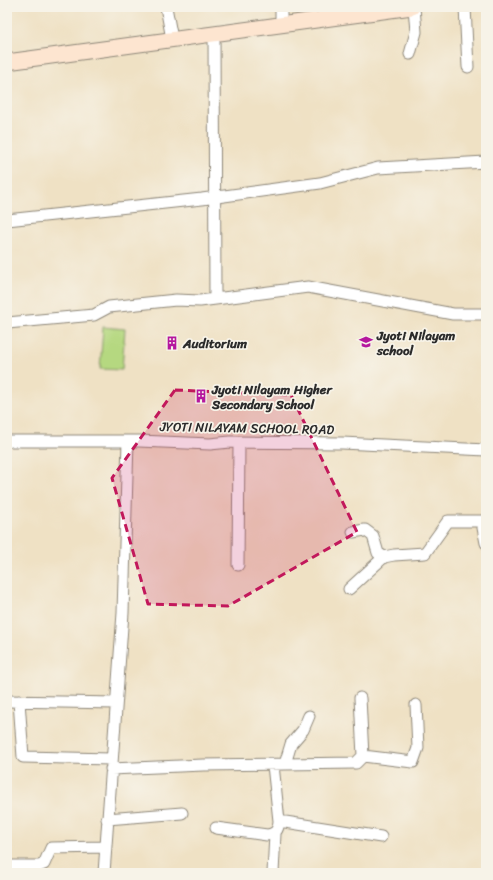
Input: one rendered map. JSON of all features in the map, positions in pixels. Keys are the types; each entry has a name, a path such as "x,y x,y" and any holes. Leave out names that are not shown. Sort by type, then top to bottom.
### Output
{"main road":[{"path":"7,62 382,9 413,7"}],"street":[{"path":"166,7 172,39"},
{"path":"281,7 281,24"},
{"path":"410,54 416,32 413,7"},
{"path":"465,7 468,67"},
{"path":"214,33 215,299"},
{"path":"7,220 215,197 320,183 378,168 486,162"},
{"path":"7,323 94,315 109,307 176,300 215,299 308,287 453,314 486,314"},
{"name":"JYOTI NILAYAM SCHOOL ROAD","path":"7,441 128,441 210,444 239,442 419,445 486,450"},
{"path":"104,873 115,703 123,613 128,441"},
{"path":"238,565 239,442"},
{"path":"349,589 384,557 425,553 448,521 486,522 483,528 486,543"},
{"path":"354,532 365,530 373,536 378,553 384,557"},
{"path":"19,701 23,757 111,764 350,764 360,760 363,756 360,698"},
{"path":"7,701 115,703"},
{"path":"363,756 414,762 418,748 416,705"},
{"path":"285,764 291,744 304,730 309,716"},
{"path":"272,873 275,834 278,830 279,821 273,764"},
{"path":"107,819 182,813"},
{"path":"279,821 381,837"},
{"path":"216,828 267,835 275,834"},
{"path":"7,866 40,866 44,864 51,848 105,847"}],"highlighted area":[{"path":"175,390 291,395 357,532 228,606 148,604 112,478"}],"green space":[{"path":"103,327 125,329 122,370 100,369"}],"place":[{"name":"Jyoti Nilayam school","path":"366,342"},
{"name":"Auditorium","path":"172,343"},
{"name":"Jyoti Nilayam Higher Secondary School","path":"201,396"}]}
